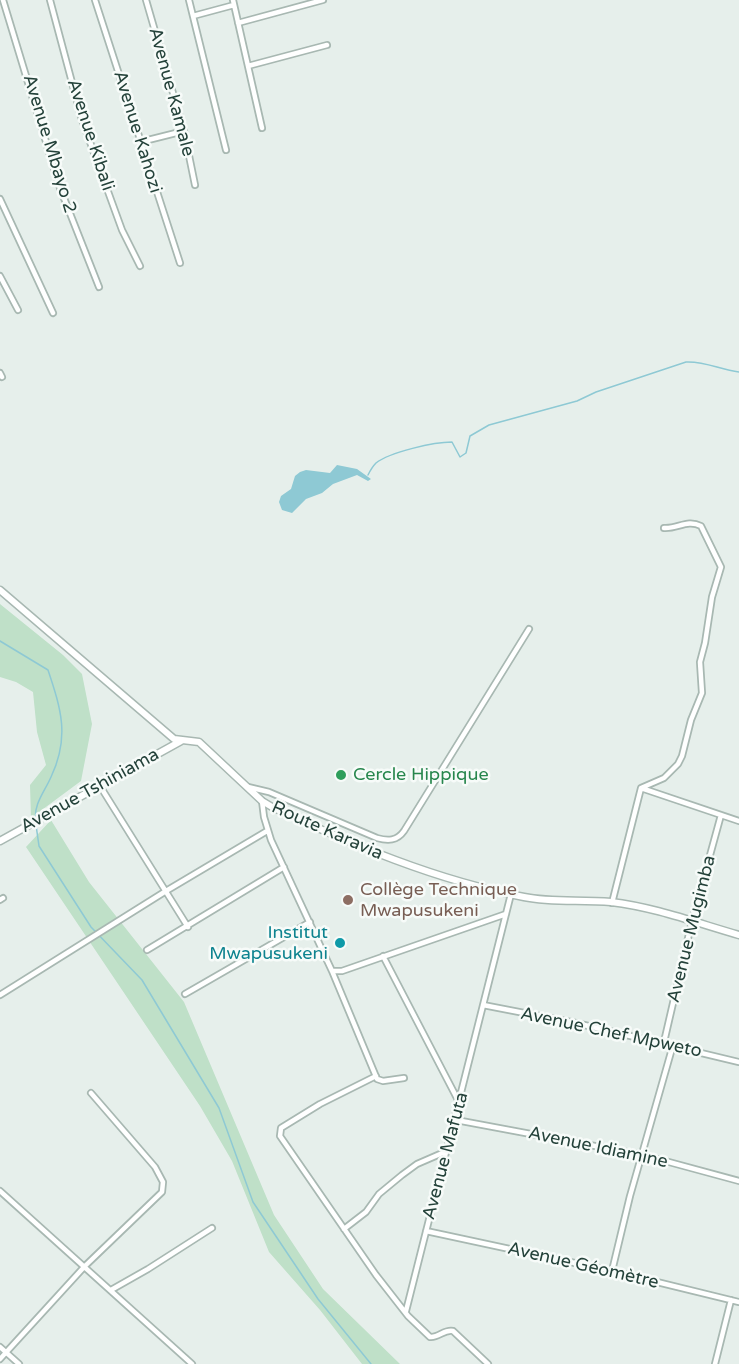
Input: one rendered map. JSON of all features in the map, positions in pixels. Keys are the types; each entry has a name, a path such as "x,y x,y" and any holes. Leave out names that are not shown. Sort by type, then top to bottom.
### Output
{"street":[{"name":"Avenue Mbayo 2","path":"3,0 60,188 99,287"},
{"name":"Avenue Kibali","path":"50,0 82,120 122,230 140,266"},
{"name":"Avenue Kahozi","path":"95,0 180,263"},
{"name":"Avenue Kamale","path":"146,0 184,131 195,185"},
{"path":"189,0 226,150"},
{"path":"238,23 323,0"},
{"path":"193,16 234,3 262,128"},
{"path":"248,66 327,45"},
{"path":"140,142 184,131"},
{"path":"0,199 53,313"},
{"path":"0,276 18,310"},
{"path":"641,788 668,775 682,756 691,720 702,693 700,662 712,597 721,569 720,561 701,526 688,522 664,528"},
{"name":"Route Karavia","path":"0,590 175,740 199,742 262,801 279,811 399,863 450,879 540,900 612,903 692,921 739,935"},
{"path":"248,787 269,792 377,838 390,840 398,838 529,629"},
{"path":"168,734 168,747"},
{"name":"Avenue Tshiniama","path":"0,841 181,741"},
{"path":"100,786 188,927"},
{"path":"641,788 739,821"},
{"path":"612,903 641,788"},
{"path":"262,801 267,831 332,971 376,1076 380,1081 404,1078"},
{"name":"Avenue Mugimba","path":"664,1042 692,921 721,815"},
{"path":"0,995 267,831"},
{"path":"147,950 284,867"},
{"name":"Avenue Mafuta","path":"406,1311 456,1120 511,894"},
{"path":"332,971 342,971 506,914"},
{"path":"184,994 310,922"},
{"path":"384,956 460,1104"},
{"name":"Avenue Chef Mpweto","path":"483,1005 664,1042 739,1062"},
{"path":"612,1271 621,1229 673,1045"},
{"path":"376,1076 320,1104 281,1128 282,1139 376,1275 408,1316 427,1335 434,1337 447,1330 453,1331 488,1364"},
{"path":"0,1359 85,1266 160,1195 163,1185 155,1167 91,1093"},
{"name":"Avenue Idiamine","path":"456,1120 643,1155 739,1181"},
{"path":"344,1229 366,1212 379,1194 402,1175 417,1164 447,1151"},
{"path":"0,1191 192,1364"},
{"path":"111,1290 212,1228"},
{"name":"Avenue Géomètre","path":"426,1231 739,1300"},
{"path":"715,1364 731,1300"},
{"path":"0,1347 19,1364"}],"green space":[{"path":"0,604 63,655 82,674 92,724 81,781 31,818 30,785 46,765 37,732 33,692 16,682 0,677"},
{"path":"51,820 89,882 184,1002 274,1215 323,1289 400,1364 362,1364 320,1310 269,1252 232,1161 200,1106 26,847"}],"water":[{"path":"337,465 357,469 371,479 368,481 357,475 333,484 322,493 306,499 292,513 282,510 279,502 281,496 291,489 295,476 306,470 330,473"}],"waterway":[{"path":"368,475 375,464 383,459 401,452 444,442 452,442 460,457 466,453 470,436 489,425 577,401 596,392 686,362 739,372"},
{"path":"0,641 48,670 60,710 62,736 57,763 38,803 36,820"},
{"path":"36,825 39,846 91,927 142,980 219,1108 253,1202 318,1299 371,1364"}],"place":[{"name":"Cercle Hippique","path":"341,775"},
{"name":"Collège Technique Mwapusukeni","path":"348,900"},
{"name":"Institut Mwapusukeni","path":"340,943"}]}
